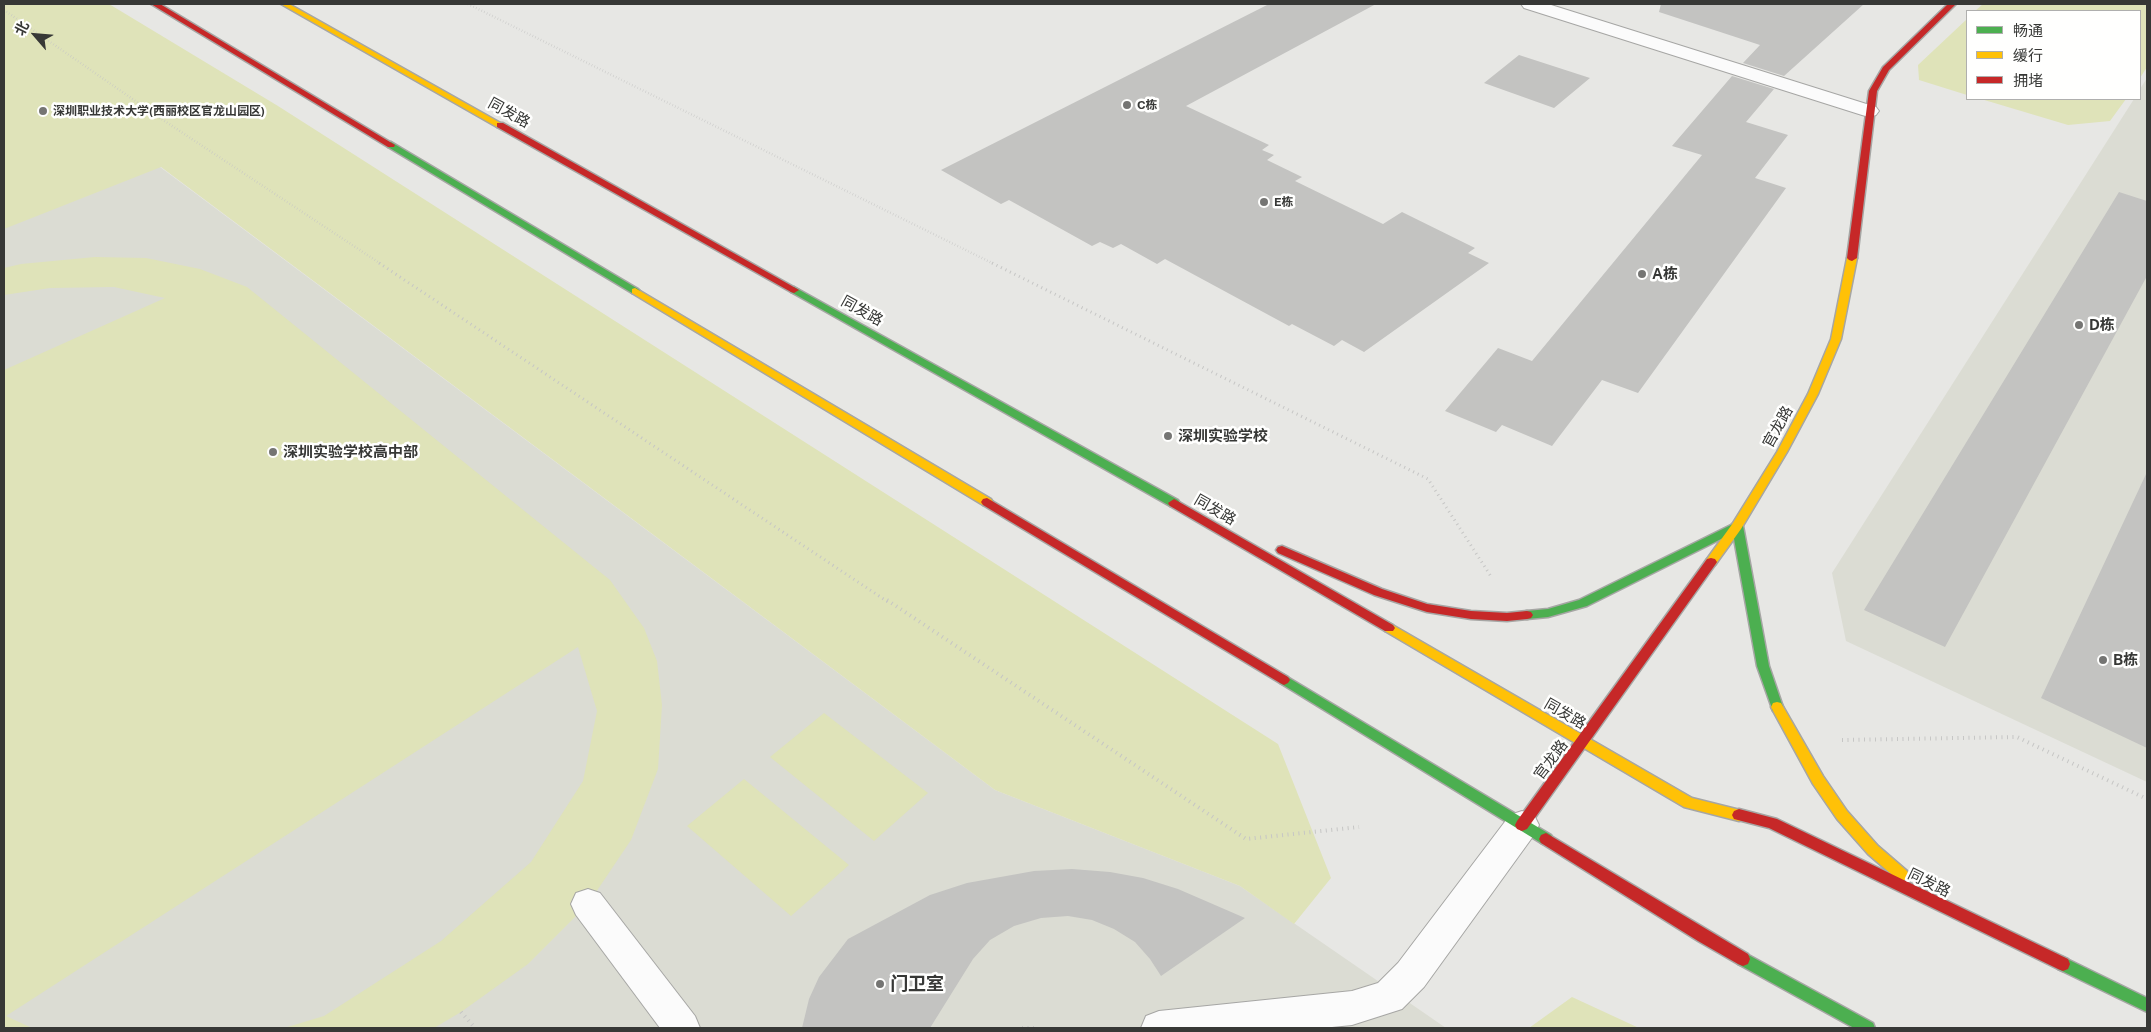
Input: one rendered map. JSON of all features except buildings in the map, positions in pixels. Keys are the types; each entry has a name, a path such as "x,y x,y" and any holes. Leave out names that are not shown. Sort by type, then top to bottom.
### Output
{"main road":[{"path":"155,4 1411,756 1703,936 1868,1028"},
{"name":"同发路","path":"284,4 1200,518 1688,803 1772,823 2147,1005"},
{"name":"官龙路","path":"1522,825 1737,526 1782,452 1813,394 1836,339 1848,285 1873,91 1886,69 1952,4"},
{"path":"1200,518 1305,559 1378,592 1427,608 1471,615 1506,617 1548,613 1583,603 1737,526 1763,666 1776,705 1798,747 1842,815 1873,850 1909,880 1959,914"}],"street":[{"path":"1530,4 1869,111"},
{"path":"1159,1028 1352,1008 1389,997 1411,975 1522,825"},
{"path":"588,904 682,1028"}],"path":[{"path":"468,4 1428,479 1496,585"},
{"path":"4,10 157,116 1246,839 1359,827"},
{"path":"1833,740 2017,738 2147,800"},
{"path":"462,1012 475,1028"},
{"path":"1022,1028 1037,1028"}],"shaded area":[{"name":"深圳实验学校高中部","path":"4,55 160,167 995,790 1240,886 1446,1028 4,1028"},
{"path":"2147,78 2147,782 1846,641 1832,573 2133,100 2141,100 2141,87"}],"green space":[{"path":"4,4 109,4 278,106 1278,744 1331,878 1294,924 1240,886 995,790 161,167 4,229"},
{"path":"1983,4 2147,4 2147,67 2141,76 2141,10 1976,10"},
{"path":"1966,20 1966,95 1919,80 1918,65"},
{"path":"1984,100 2125,100 2110,121 2068,125"},
{"path":"95,257 146,258 200,269 247,287 610,580 644,628 657,661 662,705 658,769 631,840 588,904 528,964 461,1012 434,1028 284,1028 324,1016 441,941 531,862 583,781 597,711 578,647 6,1016 32,1028 4,1028 4,370 165,298 114,287 50,288 4,295 4,268 21,264"},
{"path":"824,713 928,793 874,841 770,757"},
{"path":"744,779 849,865 791,916 687,826"},
{"path":"1572,997 1639,1028 1529,1028"}],"traffic: fast":[{"path":"391,145 635,291"},
{"path":"794,290 1174,503"},
{"path":"1527,615 1548,613 1583,603 1737,526 1763,666 1777,707"},
{"path":"1284,680 1546,839"},
{"path":"1743,959 1868,1028"},
{"path":"2063,964 2147,1005"}],"traffic: slow":[{"path":"284,4 500,125"},
{"path":"1711,562 1737,526 1782,452 1813,394 1836,339 1852,258"},
{"path":"635,291 987,502"},
{"path":"1389,628 1689,803 1739,815"},
{"path":"1777,707 1818,780 1842,815 1873,850 1902,875"}],"traffic: jam":[{"path":"155,4 391,145"},
{"path":"1852,258 1873,91 1886,69 1952,4"},
{"path":"500,125 794,290"},
{"path":"987,502 1284,680"},
{"path":"1174,503 1389,628"},
{"path":"1282,550 1378,592 1427,608 1471,615 1507,617 1527,615"},
{"path":"1522,825 1711,562"},
{"path":"1739,815 1772,823 2063,964"},
{"path":"1546,839 1743,959"}],"place":[{"name":"C栋","path":"1127,105"},
{"name":"深圳职业技术大学(西丽校区官龙山园区)","path":"43,111"},
{"name":"E栋","path":"1264,202"},
{"name":"A栋","path":"1642,274"},
{"name":"D栋","path":"2079,325"},
{"name":"深圳实验学校","path":"1168,436"},
{"name":"深圳实验学校高中部","path":"273,452"},
{"name":"B栋","path":"2103,660"},
{"name":"门卫室","path":"880,984"}]}
